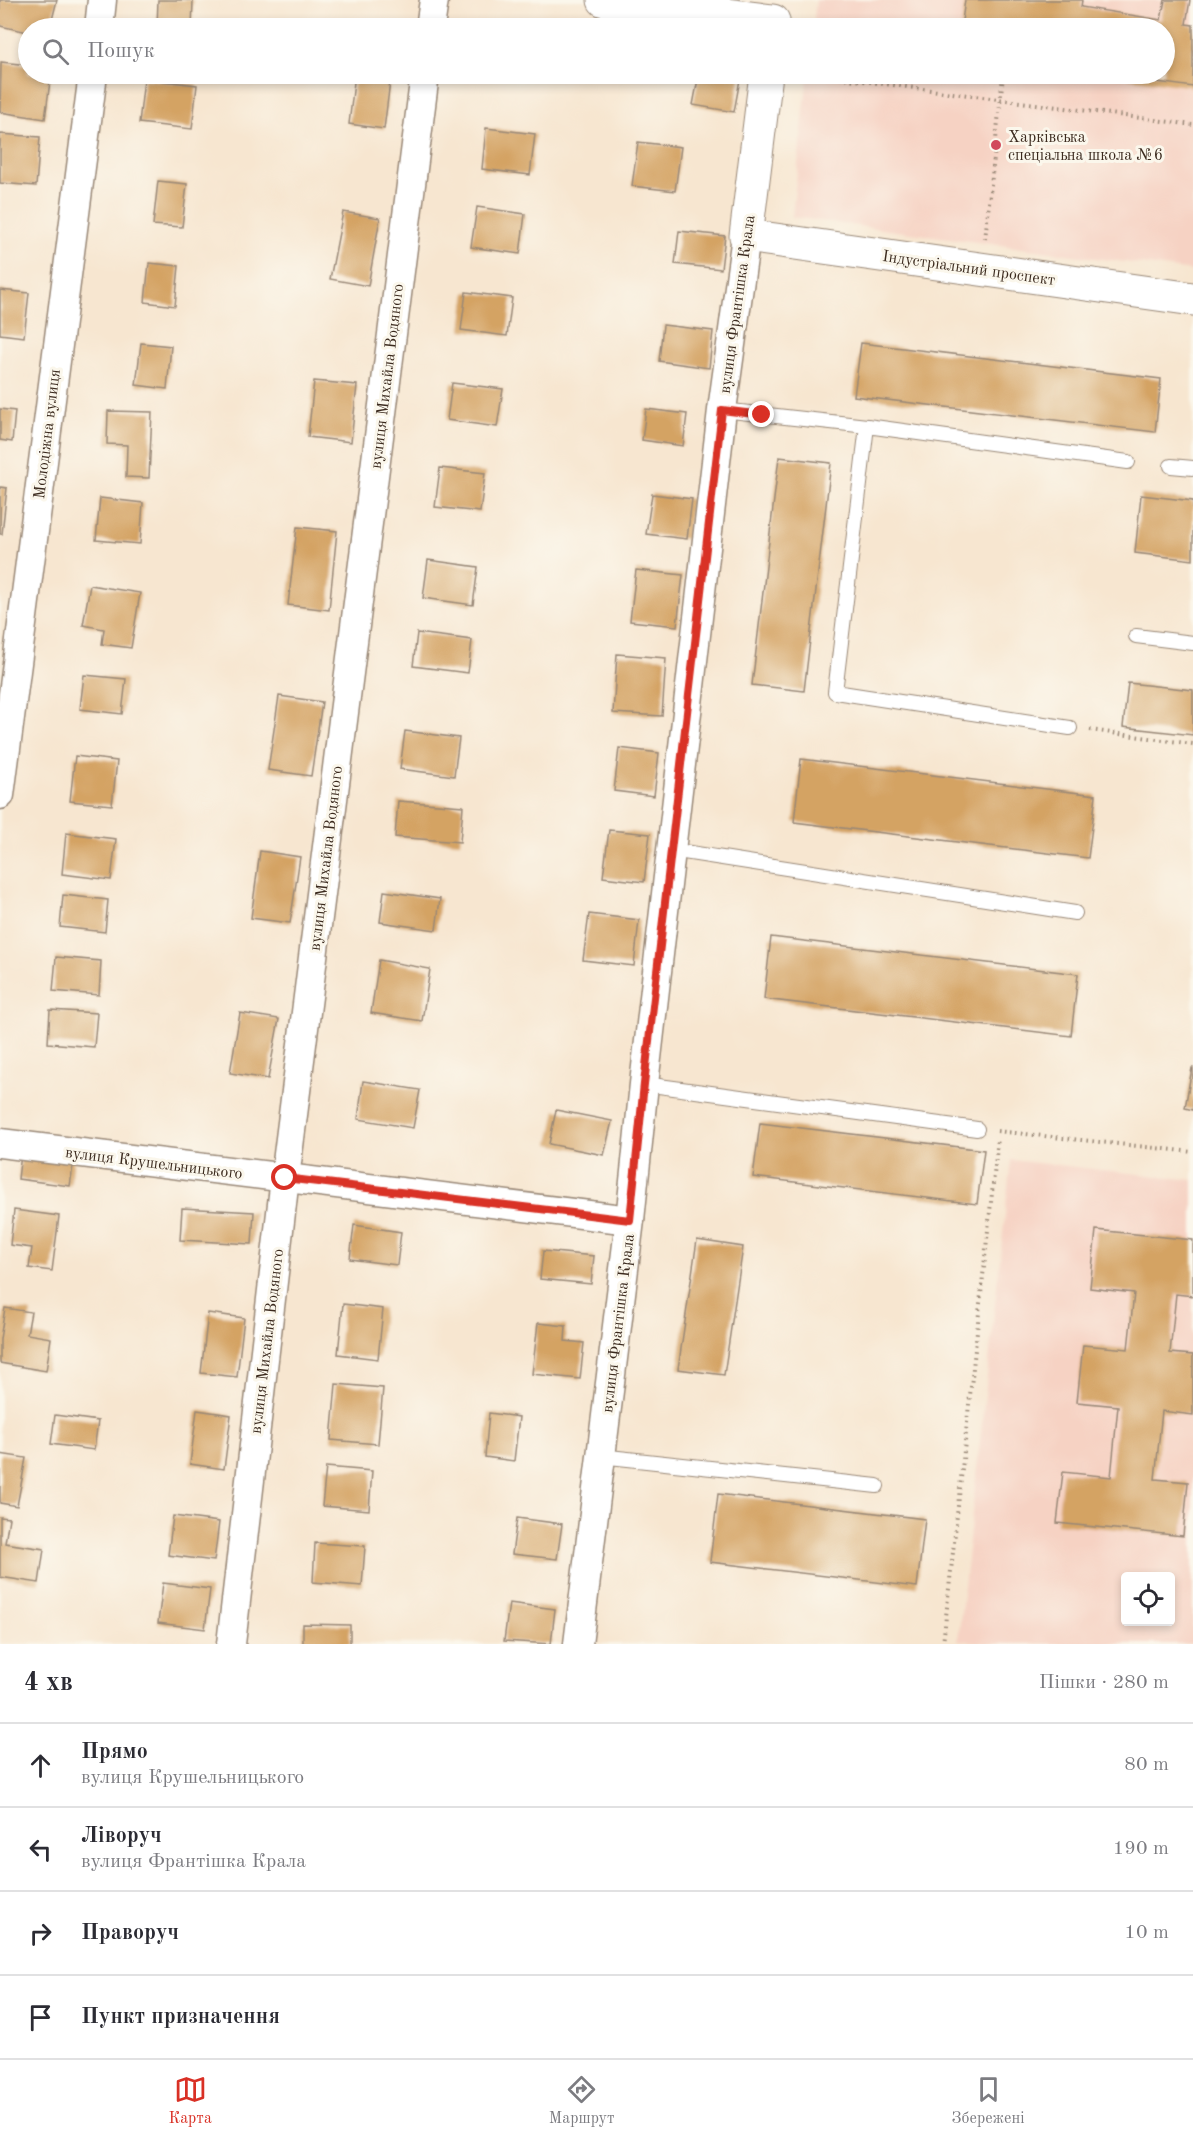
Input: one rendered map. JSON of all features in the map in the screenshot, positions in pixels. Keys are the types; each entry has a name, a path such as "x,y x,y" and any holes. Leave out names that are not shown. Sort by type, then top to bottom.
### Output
{"street":[{"path":"100,18 102,0"},
{"path":"431,18 434,0"},
{"path":"604,0 774,17"},
{"name":"Молодіжна вулиця","path":"0,795 92,84"},
{"name":"вулиця Михайла Водяного","path":"231,1644 285,1178 424,84"},
{"name":"вулиця Франтішка Крала","path":"578,1644 630,1220 722,410 765,84"},
{"name":"Індустріальний проспект","path":"746,236 1193,299"},
{"name":"вулиця Крушельницького","path":"0,1143 630,1220"}],"lane":[{"path":"722,410 867,426 1128,462"},
{"path":"867,426 835,692 1070,728"},
{"path":"1171,466 1193,468"},
{"path":"1136,636 1193,643"},
{"path":"671,849 1075,914"},
{"path":"644,1084 977,1129"},
{"path":"600,1456 877,1486"}],"path":[{"path":"883,84 1193,125"},
{"path":"982,269 1002,84"},
{"path":"1070,728 1193,744"},
{"path":"977,1129 1193,1152"},
{"path":"943,1644 999,1132"}],"shaded area":[{"name":"Харківська спеціальна школа №6","path":"816,0 1193,0 1193,271 792,217 807,84 1175,84 1175,18 814,18"},
{"path":"1011,1160 1193,1180 1193,1644 993,1644 958,1640"}],"building":[{"path":"0,0 57,0 52,18 18,18 18,30 0,26"},
{"path":"158,0 193,0 192,18 157,18"},
{"path":"965,0 1082,0 1081,7 1149,18 962,18"},
{"path":"1165,0 1190,0 1186,24 1193,25 1193,87 1171,84 1175,84 1175,18 1161,18"},
{"path":"1,62 18,64 18,84 50,84 45,119 0,112"},
{"path":"143,84 197,85 192,129 139,123"},
{"path":"354,84 390,84 384,129 349,124"},
{"path":"697,84 739,84 734,112 693,105"},
{"path":"486,128 535,134 530,175 482,169"},
{"path":"0,134 40,137 36,186 0,183"},
{"path":"638,142 681,147 675,191 632,186"},
{"path":"158,181 187,184 182,227 153,225"},
{"path":"477,207 525,214 520,254 471,247"},
{"path":"343,212 380,218 368,286 330,279"},
{"path":"679,231 725,236 721,269 675,264"},
{"path":"149,263 179,266 175,306 145,302"},
{"path":"0,290 29,293 24,337 0,334"},
{"path":"466,292 512,298 507,336 461,330"},
{"path":"663,325 713,331 709,368 659,361"},
{"path":"141,343 171,346 167,389 136,385"},
{"path":"861,343 1161,379 1155,432 854,396"},
{"path":"314,381 357,385 351,442 308,437"},
{"path":"452,383 503,389 497,427 447,420"},
{"path":"0,409 15,411 12,442 0,440"},
{"path":"646,409 687,414 683,446 642,440"},
{"path":"108,411 152,412 149,478 126,477 127,445 107,444"},
{"path":"779,457 831,463 804,691 752,685"},
{"path":"440,468 485,473 480,512 435,507"},
{"path":"0,487 7,488 2,534 0,534"},
{"path":"652,494 692,499 687,539 646,534"},
{"path":"1141,495 1193,501 1193,560 1135,553"},
{"path":"100,498 143,503 140,544 96,540"},
{"path":"297,527 337,531 329,610 288,605"},
{"path":"428,560 478,567 473,605 423,598"},
{"path":"636,570 683,575 677,626 630,621"},
{"path":"90,585 140,593 131,648 102,644 104,629 83,625"},
{"path":"417,633 472,640 468,673 413,666"},
{"path":"617,654 666,658 662,716 613,713"},
{"path":"84,675 126,679 122,714 80,709"},
{"path":"1128,683 1193,690 1193,735 1123,727"},
{"path":"279,696 322,702 311,776 268,770"},
{"path":"405,731 459,738 454,776 400,769"},
{"path":"619,748 659,753 654,796 614,791"},
{"path":"75,756 117,761 112,805 70,801"},
{"path":"801,759 1096,795 1088,858 794,822"},
{"path":"398,801 463,806 460,842 395,837"},
{"path":"609,830 650,834 644,882 603,877"},
{"path":"66,833 116,839 111,880 62,874"},
{"path":"260,851 300,857 290,923 251,918"},
{"path":"384,891 440,899 436,930 380,922"},
{"path":"63,895 108,900 105,932 60,927"},
{"path":"589,914 639,920 634,966 583,960"},
{"path":"771,937 1078,974 1071,1036 764,999"},
{"path":"56,957 101,961 99,995 53,991"},
{"path":"379,960 430,969 422,1021 371,1013"},
{"path":"50,1010 97,1013 94,1047 48,1043"},
{"path":"240,1013 279,1019 268,1079 230,1073"},
{"path":"1193,1068 1193,1110 1185,1108"},
{"path":"363,1081 420,1090 413,1128 358,1119"},
{"path":"556,1110 612,1121 604,1155 549,1144"},
{"path":"760,1123 984,1150 977,1204 753,1177"},
{"path":"22,1146 75,1153 70,1186 18,1179"},
{"path":"182,1208 254,1212 252,1244 180,1240"},
{"path":"14,1210 59,1216 52,1271 29,1268 32,1248 10,1245"},
{"path":"354,1225 401,1232 397,1265 350,1259"},
{"path":"1096,1230 1193,1240 1193,1296 1176,1294 1170,1353 1193,1355 1193,1415 1162,1411 1155,1479 1188,1482 1183,1536 1057,1523 1063,1472 1111,1477 1118,1406 1077,1402 1083,1345 1128,1349 1134,1293 1090,1288"},
{"path":"697,1240 743,1247 724,1375 678,1369"},
{"path":"543,1251 594,1256 591,1284 540,1279"},
{"path":"343,1304 383,1309 378,1359 338,1354"},
{"path":"5,1308 31,1312 27,1334 51,1338 46,1371 0,1363 0,1339"},
{"path":"208,1313 244,1318 237,1377 201,1373"},
{"path":"538,1323 566,1326 565,1341 584,1343 580,1379 532,1374"},
{"path":"336,1384 383,1388 378,1444 331,1440"},
{"path":"197,1410 231,1415 224,1469 190,1464"},
{"path":"489,1413 519,1417 514,1461 485,1457"},
{"path":"55,1415 98,1421 94,1450 51,1444"},
{"path":"0,1454 26,1458 17,1506 0,1503"},
{"path":"326,1467 372,1471 369,1510 322,1506"},
{"path":"718,1494 925,1519 917,1587 710,1562"},
{"path":"173,1516 219,1522 214,1561 168,1555"},
{"path":"0,1517 9,1518 5,1543 44,1549 39,1583 0,1577"},
{"path":"517,1518 562,1524 557,1559 512,1554"},
{"path":"315,1543 365,1546 362,1586 313,1582"},
{"path":"163,1583 210,1589 205,1629 158,1623"},
{"path":"509,1603 555,1609 551,1644 504,1641"},
{"path":"303,1624 350,1625 350,1644 303,1644"}],"place":[{"name":"Харківська спеціальна школа №6","path":"996,145"}],"route":[{"path":"285,1178 630,1220 722,410 762,415"}]}
